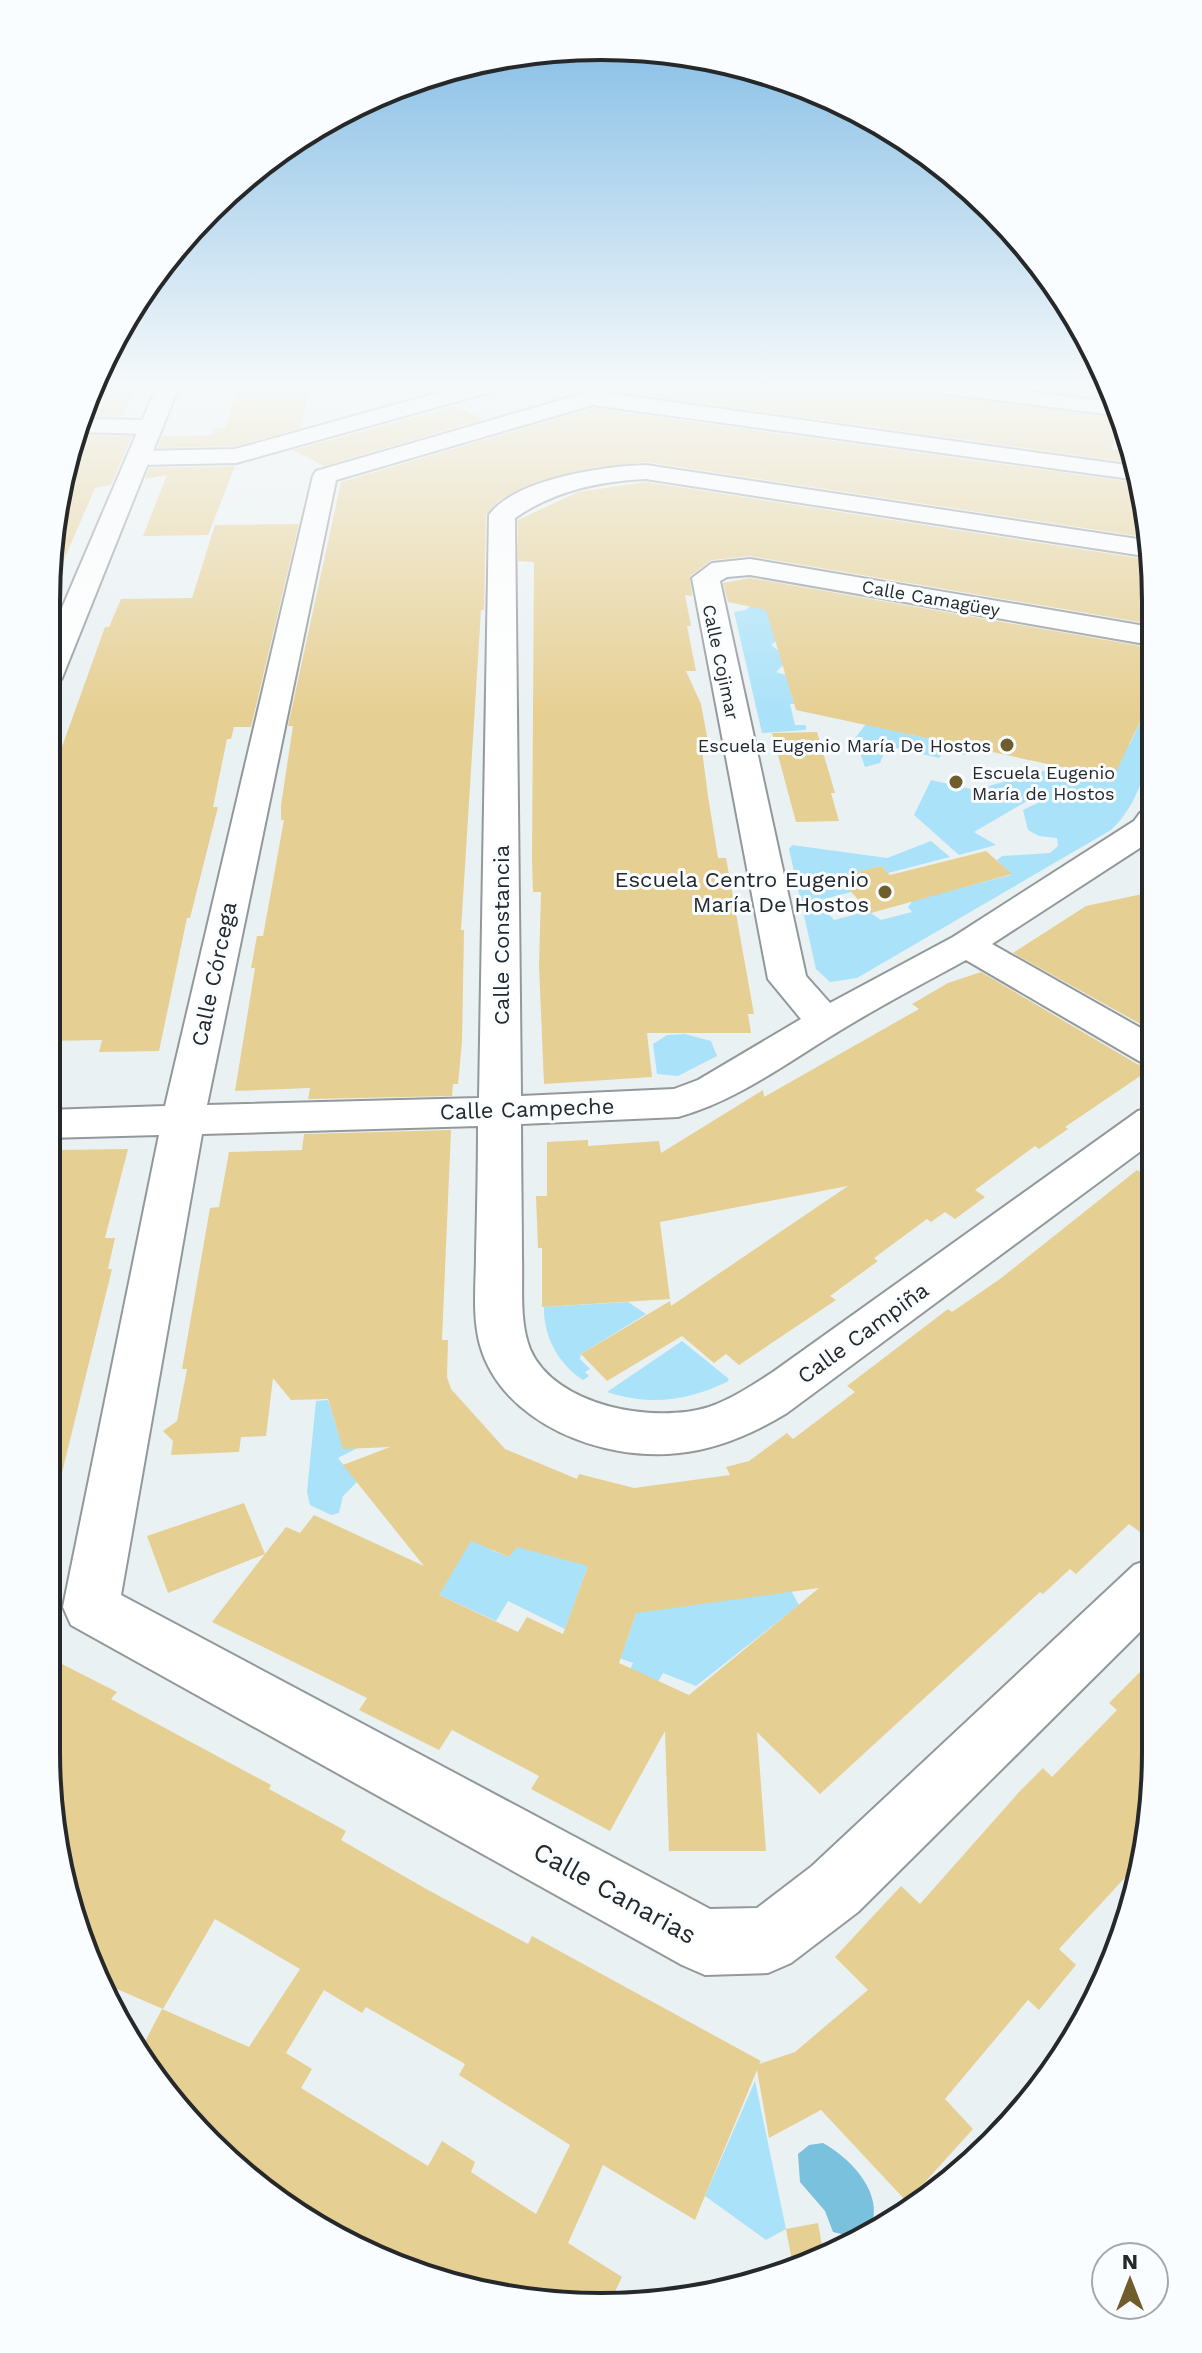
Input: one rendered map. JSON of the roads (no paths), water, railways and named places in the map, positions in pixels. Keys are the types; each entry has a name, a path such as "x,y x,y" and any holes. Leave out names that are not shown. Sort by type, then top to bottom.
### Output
{"street":[{"path":"60,647 124,496"},
{"name":"Calle Córcega","path":"91,1607 183,1119 318,496"},
{"name":"Calle Constancia","path":"539,496 517,503 502,515 499,1319 511,1363 540,1394"},
{"name":"Calle Constancia","path":"802,496 1139,547"},
{"name":"Calle Camagüey","path":"711,572 750,567 1142,634"},
{"name":"Calle Cojimar","path":"711,572 705,585 787,979 825,1022"},
{"name":"Calle Campeche","path":"60,1124 678,1103 713,1090 825,1022 966,945 1142,832"},
{"path":"966,945 1142,1046"},
{"name":"Calle Campiña","path":"540,1394 592,1424 631,1432 669,1435 735,1419 791,1386 1142,1129"},
{"name":"Calle Canarias","path":"91,1607 705,1942 768,1940 835,1889 1142,1594"}],"place":[{"name":"Escuela Eugenio María De Hostos","path":"1007,745"},
{"name":"Escuela Eugenio María de Hostos","path":"956,782"},
{"name":"Escuela Centro Eugenio María De Hostos","path":"885,892"}]}
